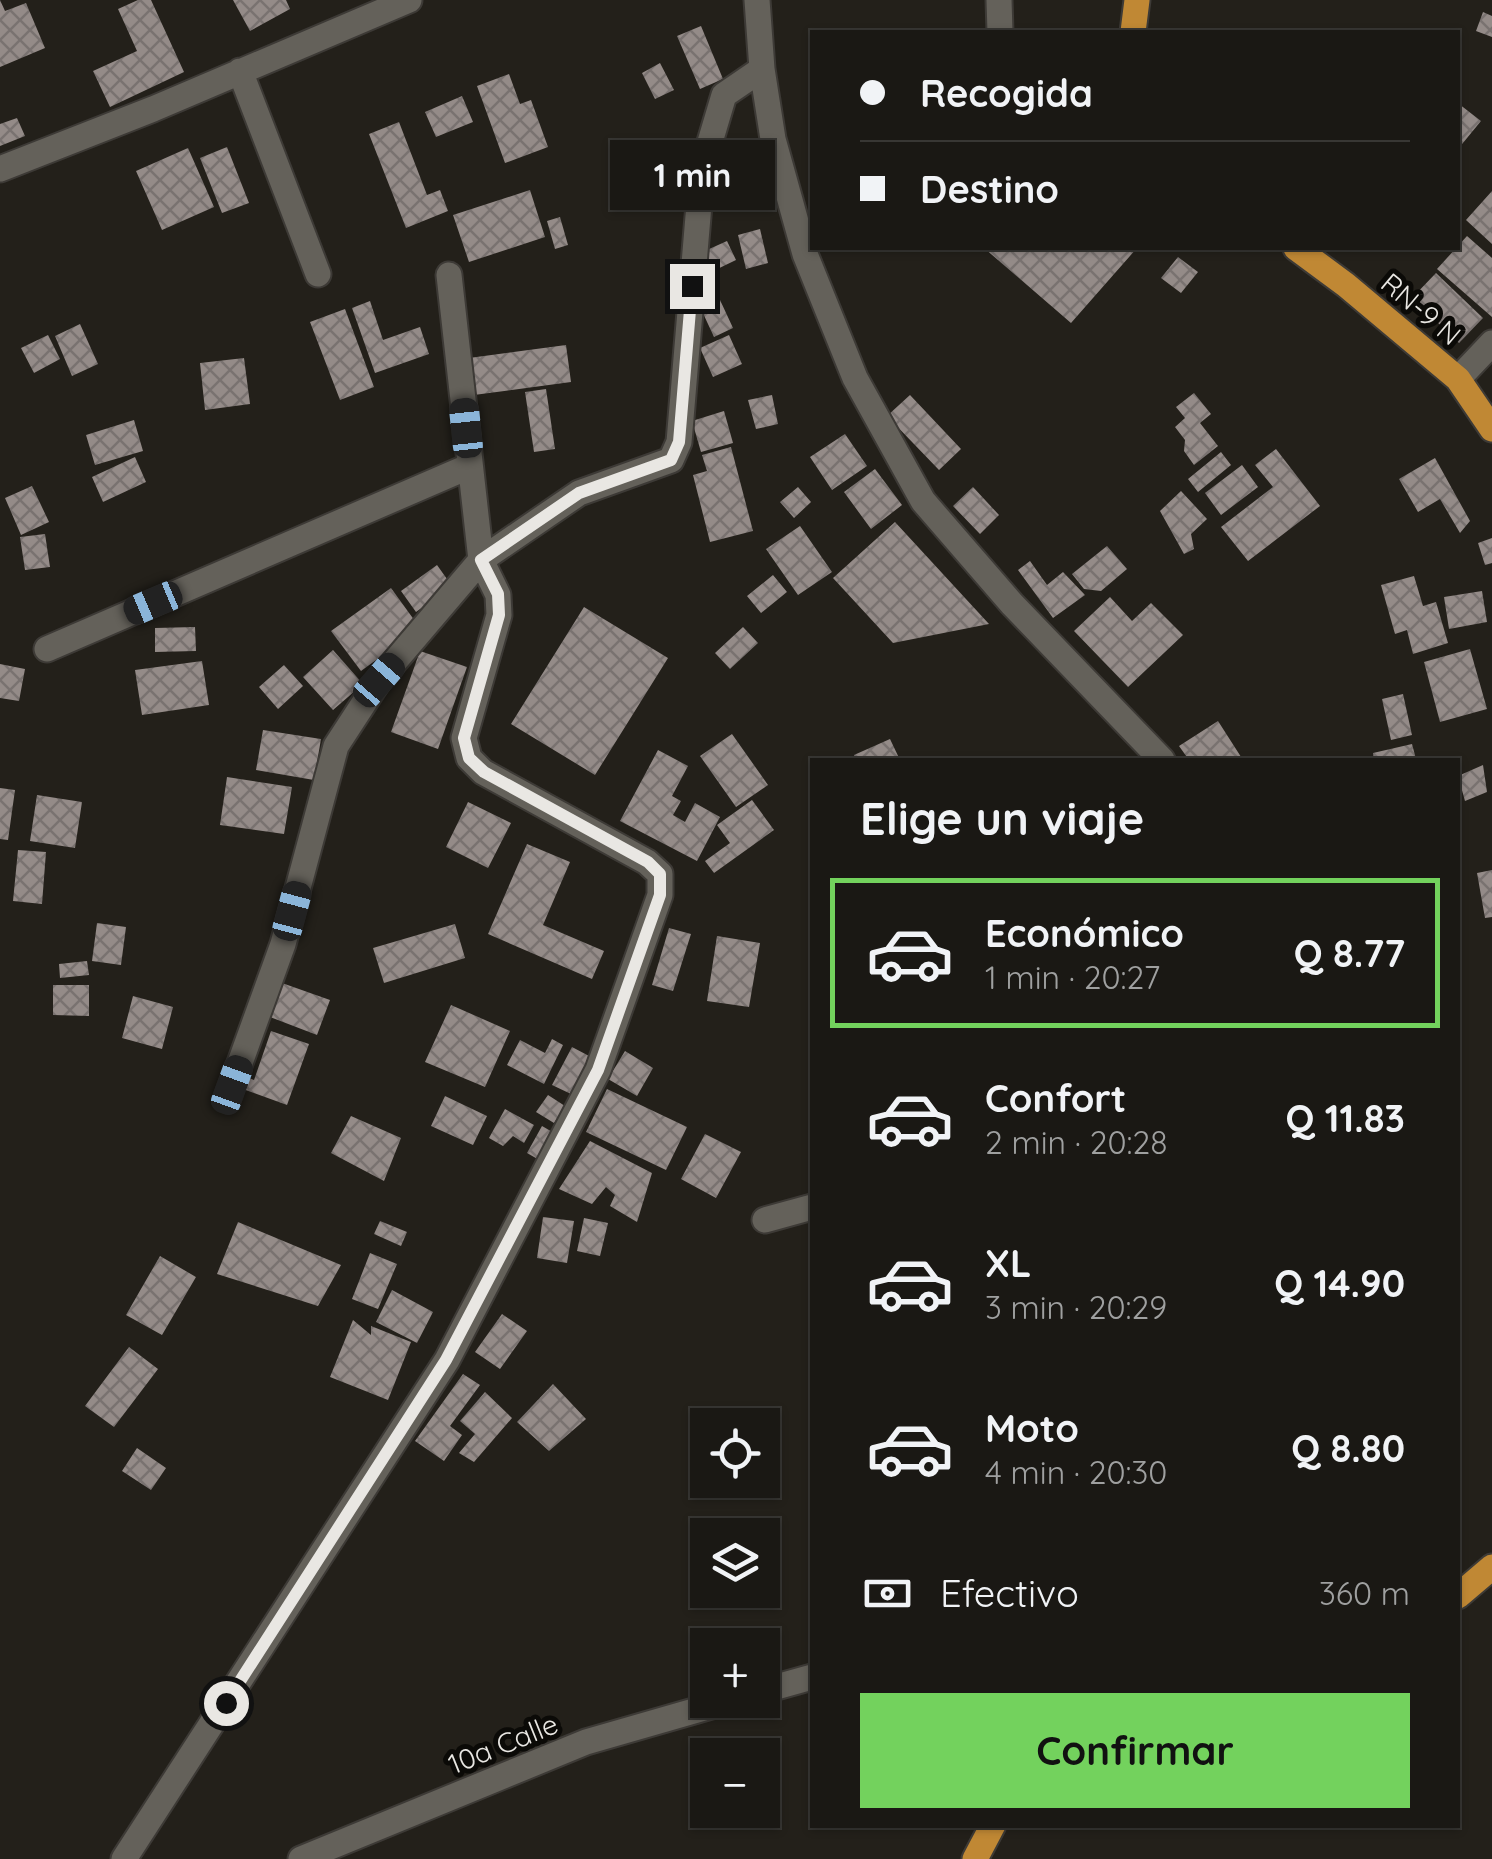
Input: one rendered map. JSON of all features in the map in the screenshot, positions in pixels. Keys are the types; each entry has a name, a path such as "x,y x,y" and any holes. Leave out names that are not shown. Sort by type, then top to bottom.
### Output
{"main road":[{"path":"1133,30 1137,0"},
{"name":"RN-9 N","path":"1299,250 1458,378 1492,429"},
{"path":"1460,1594 1492,1567"},
{"path":"975,1859 990,1828"}],"street":[{"path":"0,169 153,110 409,0"},
{"path":"757,0 762,69 774,138 806,254 854,378 923,501 1012,604 1160,758"},
{"path":"999,0 1000,30"},
{"path":"232,1085 283,944 336,746 379,680 481,560 579,493 671,460 679,442 702,169 724,95 762,69"},
{"path":"240,71 318,274"},
{"path":"124,1859 446,1360 598,1070 660,895 660,874 648,862 484,772 469,758 464,738 499,615 498,594 481,560 449,275"},
{"path":"1458,378 1492,342"},
{"path":"47,648 470,466"},
{"path":"765,1220 810,1209"},
{"path":"780,1686 810,1678"},
{"name":"10a Calle","path":"302,1859 586,1742 690,1712"}],"building":[{"path":"0,0 5,11 26,3 45,48 0,67"},
{"path":"138,0 151,0 184,72 110,107 93,71 137,51 118,9"},
{"path":"233,0 286,0 290,9 250,31"},
{"path":"1483,12 1492,16 1492,37 1476,31"},
{"path":"701,26 723,79 700,89 677,36"},
{"path":"660,63 674,90 655,99 642,73"},
{"path":"509,74 520,104 531,100 548,147 505,163 477,86"},
{"path":"462,96 473,122 436,137 425,112"},
{"path":"1460,105 1481,121 1460,147"},
{"path":"17,118 25,136 0,146 0,124"},
{"path":"399,122 427,195 440,190 448,211 406,228 369,134"},
{"path":"227,147 249,203 222,213 200,158"},
{"path":"188,148 214,207 162,230 136,171"},
{"path":"530,190 545,237 469,262 453,215"},
{"path":"1492,191 1492,244 1466,220"},
{"path":"560,217 568,245 555,249 547,221"},
{"path":"760,229 768,263 746,269 738,235"},
{"path":"1467,236 1492,258 1492,317 1437,269 1454,250 1460,250"},
{"path":"727,241 736,260 707,274 698,254"},
{"path":"986,250 1135,250 1071,323"},
{"path":"1178,257 1198,272 1181,293 1161,278"},
{"path":"1436,273 1483,318 1459,343 1412,298"},
{"path":"714,287 733,328 714,337 695,296"},
{"path":"370,301 383,340 420,327 429,354 375,373 352,308"},
{"path":"345,309 374,387 340,400 310,322"},
{"path":"80,324 98,364 72,376 55,336"},
{"path":"48,335 60,359 34,373 21,348"},
{"path":"729,335 742,364 713,377 700,348"},
{"path":"566,345 571,382 474,395 469,358"},
{"path":"244,358 250,404 205,410 200,363"},
{"path":"546,389 555,449 534,452 525,392"},
{"path":"1194,393 1211,414 1200,423 1218,446 1194,465 1184,451 1185,440 1175,427 1185,418 1176,407"},
{"path":"772,395 778,424 756,429 748,400"},
{"path":"910,395 961,449 939,470 887,416"},
{"path":"724,411 733,443 701,452 692,421"},
{"path":"134,420 143,451 95,465 86,435"},
{"path":"845,434 867,466 832,490 810,457"},
{"path":"731,447 753,531 710,542 693,475 707,471 702,455"},
{"path":"1276,449 1320,506 1248,561 1221,527 1273,487 1255,465"},
{"path":"1221,452 1231,465 1198,492 1188,479"},
{"path":"135,457 146,482 103,502 92,477"},
{"path":"1435,458 1470,521 1460,533 1440,499 1418,512 1399,479"},
{"path":"1242,465 1258,487 1221,515 1205,493"},
{"path":"875,469 902,505 871,529 844,492"},
{"path":"32,486 49,522 21,535 5,498"},
{"path":"798,487 811,502 794,518 780,502"},
{"path":"973,487 999,515 980,534 953,506"},
{"path":"1181,491 1207,519 1191,534 1194,549 1184,554 1160,511"},
{"path":"895,522 989,624 893,643 833,578"},
{"path":"800,526 832,572 798,595 766,549"},
{"path":"45,534 50,567 25,570 20,537"},
{"path":"1492,538 1492,563 1485,565 1478,543"},
{"path":"1107,546 1127,569 1101,591 1084,589 1072,574"},
{"path":"1030,561 1047,585 1063,572 1085,595 1053,618 1018,570"},
{"path":"437,565 452,586 416,612 401,591"},
{"path":"773,575 787,592 761,613 747,596"},
{"path":"1414,576 1423,606 1436,602 1448,643 1413,654 1407,630 1395,634 1381,585"},
{"path":"391,588 420,628 361,671 331,631"},
{"path":"1482,591 1487,622 1449,629 1444,597"},
{"path":"1110,597 1132,621 1151,603 1183,635 1128,687 1074,631"},
{"path":"584,607 668,658 595,775 511,724"},
{"path":"195,627 196,651 155,652 155,628"},
{"path":"743,627 758,643 730,669 715,653"},
{"path":"1470,649 1487,709 1440,722 1424,662"},
{"path":"333,650 363,684 333,710 303,677"},
{"path":"420,651 467,667 438,749 391,732"},
{"path":"202,661 209,705 142,715 135,670"},
{"path":"0,664 25,669 19,701 0,698"},
{"path":"284,665 303,686 278,709 259,687"},
{"path":"1403,694 1412,735 1391,740 1382,699"},
{"path":"1218,721 1242,758 1188,758 1179,746"},
{"path":"263,730 321,739 314,780 256,770"},
{"path":"732,734 768,785 736,807 700,756"},
{"path":"890,739 899,758 855,758 854,755"},
{"path":"1412,744 1416,758 1374,758 1373,753"},
{"path":"658,750 688,766 672,796 681,801 673,815 685,822 695,803 720,817 697,861 620,821"},
{"path":"1483,765 1487,792 1465,801 1460,775"},
{"path":"227,777 292,787 284,834 220,825"},
{"path":"0,788 15,790 8,840 0,839"},
{"path":"37,795 82,802 75,848 30,841"},
{"path":"752,800 774,830 714,873 705,861 730,843 717,825"},
{"path":"468,802 511,823 488,868 446,847"},
{"path":"527,844 570,862 543,925 604,951 592,979 488,934"},
{"path":"18,850 46,852 42,904 13,901"},
{"path":"1492,870 1492,917 1485,918 1477,873"},
{"path":"97,923 126,927 121,965 92,961"},
{"path":"455,924 465,958 384,983 373,948"},
{"path":"669,928 691,934 673,991 652,985"},
{"path":"717,936 760,943 749,1007 707,1001"},
{"path":"87,961 89,975 60,978 59,964"},
{"path":"282,983 330,1000 317,1035 270,1017"},
{"path":"53,985 89,985 89,1016 53,1015"},
{"path":"133,996 173,1007 162,1049 122,1038"},
{"path":"451,1005 510,1031 485,1087 425,1062"},
{"path":"271,1031 309,1044 287,1105 240,1088 244,1076 254,1080"},
{"path":"552,1039 563,1045 544,1084 507,1065 520,1040 545,1053"},
{"path":"572,1047 591,1057 571,1094 552,1085"},
{"path":"625,1051 653,1068 637,1096 608,1079"},
{"path":"607,1089 687,1127 666,1170 586,1132"},
{"path":"548,1095 565,1106 554,1123 536,1112"},
{"path":"445,1096 487,1116 473,1145 431,1126"},
{"path":"505,1109 534,1125 524,1143 513,1136 503,1146 489,1138"},
{"path":"351,1116 401,1138 384,1181 331,1153"},
{"path":"542,1126 556,1134 541,1161 527,1153"},
{"path":"705,1134 741,1152 716,1198 681,1179"},
{"path":"590,1141 652,1173 637,1222 610,1206 615,1195 606,1187 592,1204 559,1189"},
{"path":"543,1217 574,1221 567,1263 537,1258"},
{"path":"584,1218 608,1223 600,1256 577,1251"},
{"path":"380,1221 407,1232 401,1246 374,1234"},
{"path":"238,1222 341,1265 318,1306 217,1274"},
{"path":"370,1253 397,1264 378,1309 352,1299"},
{"path":"160,1256 196,1277 162,1335 126,1315"},
{"path":"392,1290 433,1312 417,1343 376,1322"},
{"path":"502,1314 527,1331 500,1369 475,1352"},
{"path":"353,1320 371,1335 371,1326 411,1342 388,1400 330,1377"},
{"path":"129,1347 158,1369 114,1427 85,1406"},
{"path":"463,1374 480,1385 450,1426 462,1435 444,1461 415,1441"},
{"path":"553,1384 586,1419 549,1451 517,1422"},
{"path":"485,1392 512,1418 474,1462 459,1453 475,1434 460,1421"},
{"path":"137,1448 166,1468 151,1490 122,1471"}],"route":[{"path":"226,1703 446,1360 598,1070 660,895 660,874 648,862 484,772 469,758 464,738 499,615 498,594 481,560 579,493 671,460 679,442 692,286"}]}
